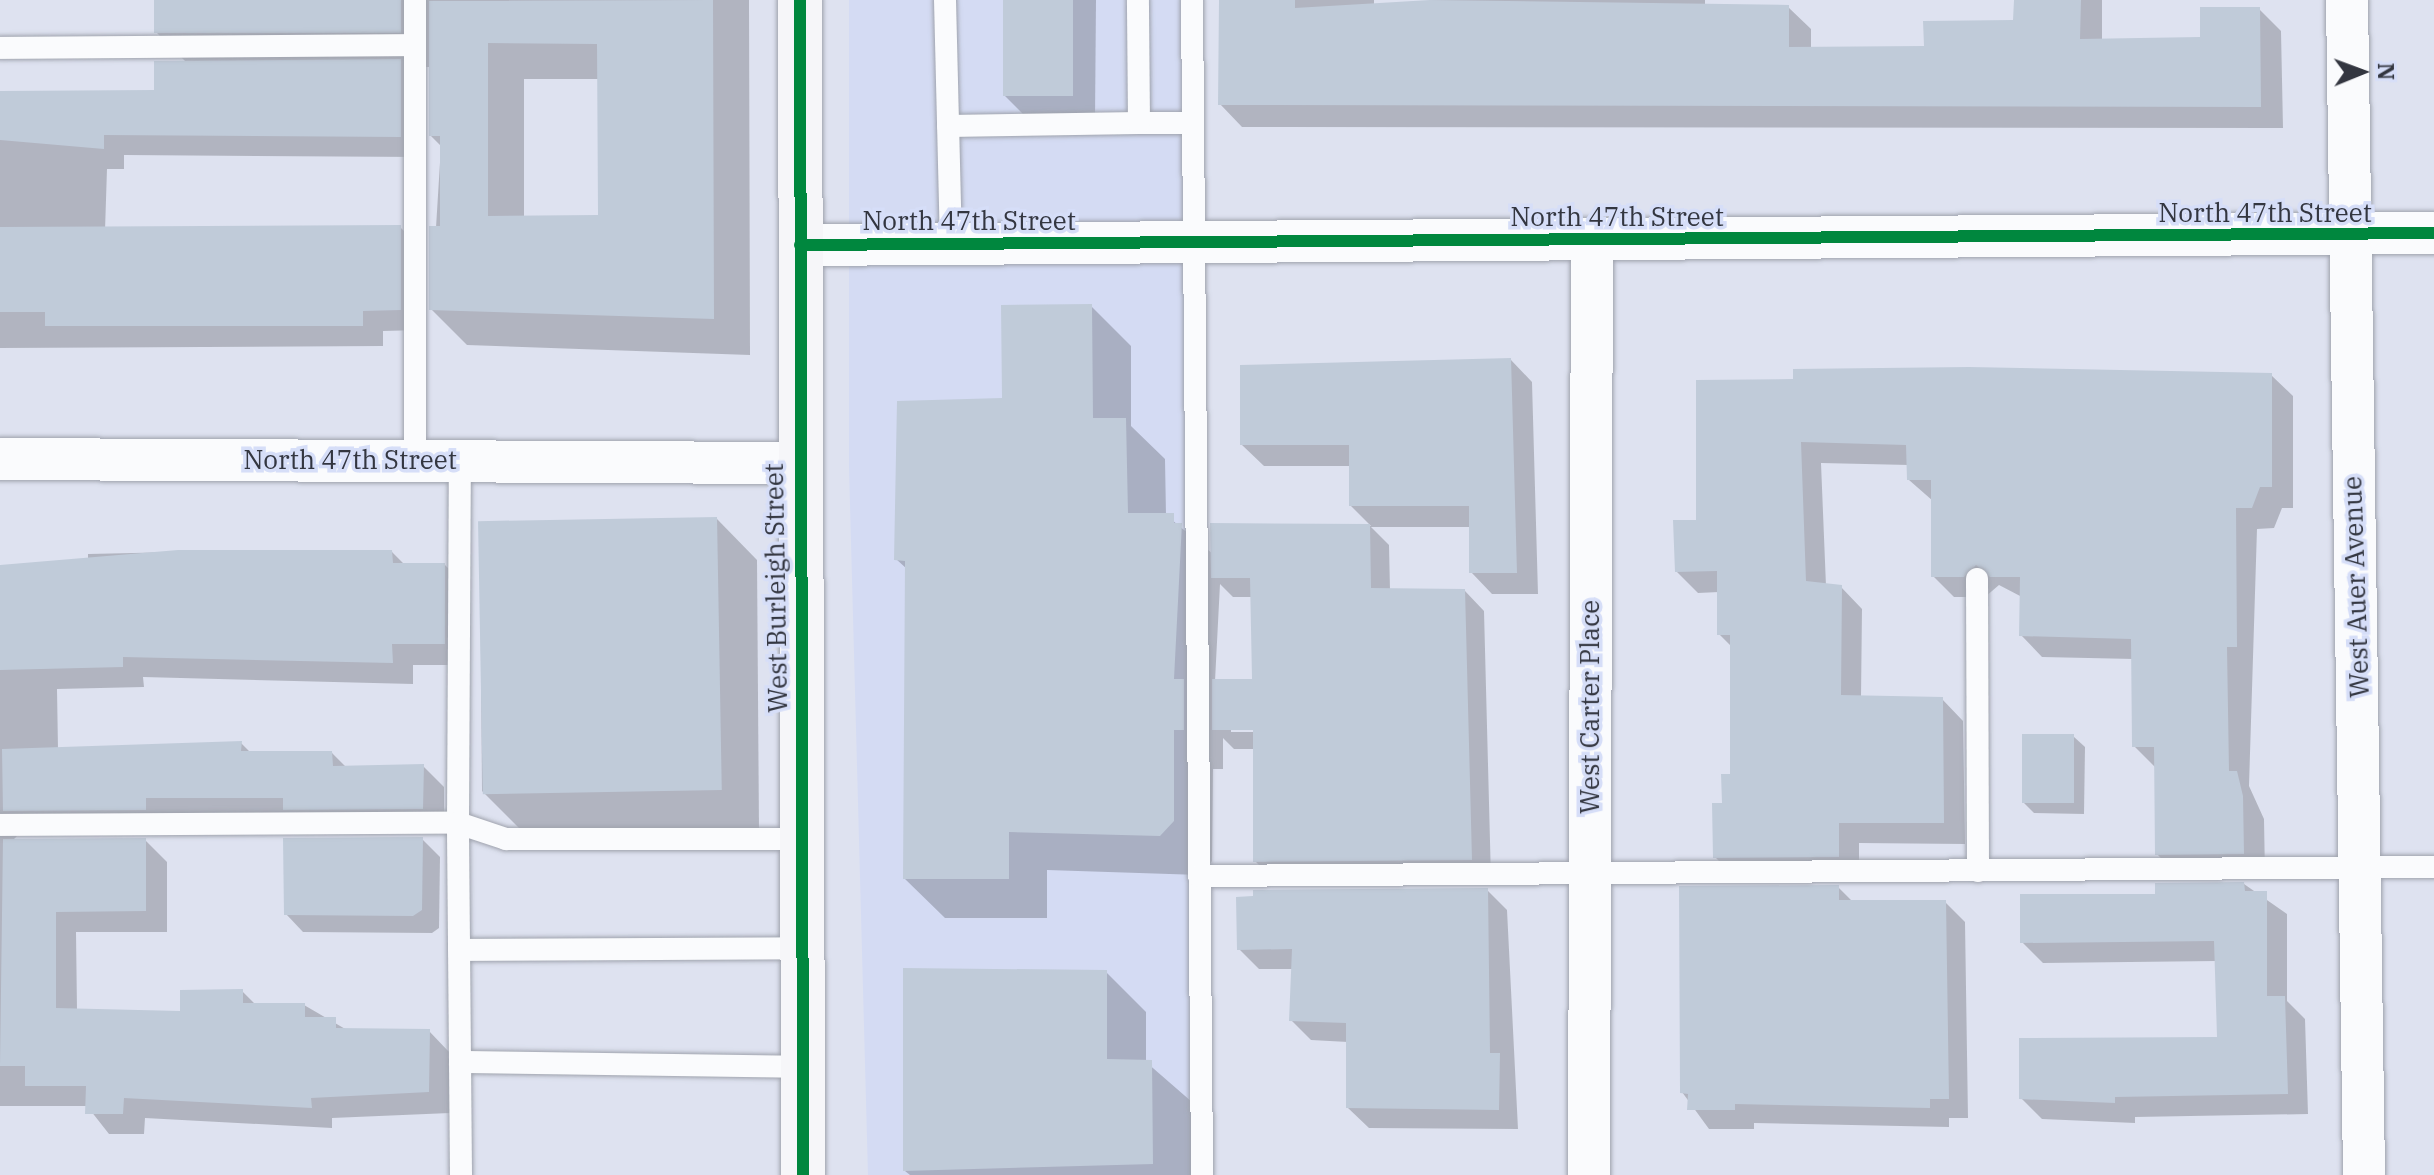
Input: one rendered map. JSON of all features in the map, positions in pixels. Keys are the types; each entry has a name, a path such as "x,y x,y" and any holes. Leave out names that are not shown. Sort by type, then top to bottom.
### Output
{"main road":[{"name":"West Burleigh Street","path":"800,0 796,463 803,1175"}],"street":[{"name":"West Auer Avenue","path":"2347,0 2346,234 2363,868 2364,1175"},
{"name":"North 47th Street","path":"800,245 2434,233"},
{"name":"West Carter Place","path":"1589,1175 1592,239"},
{"name":"North 47th Street","path":"0,459 796,463"}],"lane":[{"path":"415,0 415,460"},
{"path":"945,0 951,244"},
{"path":"1138,0 1139,123"},
{"path":"1192,0 1202,1175"},
{"path":"0,48 415,45"},
{"path":"948,126 1193,123"},
{"path":"460,460 458,823 461,1175"},
{"path":"1977,579 1978,871"},
{"path":"0,825 458,823 506,839 800,839"},
{"path":"1199,876 2434,867"},
{"path":"459,950 801,948"},
{"path":"460,1062 802,1067"}],"shaded area":[{"path":"849,0 1184,0 1200,1175 868,1175 849,467"}],"building":[{"path":"154,0 401,0 401,33 154,33"},
{"path":"713,0 714,319 429,310 429,226 440,226 440,136 429,136 429,1","holes":["488,43 597,44 598,215 488,216"]},
{"path":"1003,0 1073,0 1073,96 1003,96"},
{"path":"1219,0 1295,0 1295,8 1430,0 1789,5 1789,47 1924,46 1923,21 2013,20 2014,0 2081,0 2080,39 2200,37 2200,7 2260,7 2261,107 1218,105"},
{"path":"401,59 401,137 104,135 104,149 0,140 0,91 154,90 154,61"},
{"path":"401,225 401,310 363,311 363,326 45,326 45,312 0,312 0,227"},
{"path":"1092,304 1093,418 1126,418 1128,513 1174,513 1174,523 1182,523 1174,679 1184,679 1184,730 1174,730 1174,821 1160,836 1009,832 1009,879 903,879 905,561 894,560 897,401 1002,398 1001,305"},
{"path":"1511,358 1517,573 1469,573 1469,506 1349,506 1349,445 1240,445 1240,365"},
{"path":"1969,367 2272,373 2272,487 2260,487 2252,508 2236,508 2237,647 2227,647 2229,771 2237,771 2243,796 2244,854 2155,855 2154,747 2132,747 2131,639 2019,636 2020,577 1990,577 1976,565 1964,577 1931,577 1931,480 1907,480 1906,445 1801,442 1806,581 1842,585 1841,695 1943,697 1944,823 1839,823 1839,857 1713,858 1712,803 1722,803 1721,774 1730,774 1730,635 1717,635 1717,571 1675,572 1673,520 1696,520 1696,380 1793,379 1793,369"},
{"path":"717,517 722,790 483,794 478,521"},
{"path":"1210,523 1370,524 1371,588 1465,589 1472,860 1253,862 1253,730 1212,730 1212,679 1252,679 1250,578 1211,578"},
{"path":"178,550 392,550 393,563 445,563 445,644 392,644 393,663 123,657 123,667 0,670 0,565"},
{"path":"2022,734 2074,734 2074,803 2022,803"},
{"path":"242,741 241,751 332,751 333,766 424,764 423,809 283,810 283,798 146,798 146,810 3,811 2,749"},
{"path":"423,837 422,910 413,916 284,915 283,838"},
{"path":"146,838 146,911 56,912 56,1008 180,1011 180,990 243,989 243,1003 305,1003 305,1017 336,1017 336,1028 430,1029 429,1092 311,1098 312,1108 124,1098 123,1114 85,1114 86,1086 25,1086 25,1066 0,1066 3,839"},
{"path":"2244,882 2245,891 2267,891 2267,996 2285,996 2288,1094 2115,1097 2115,1103 2019,1099 2019,1038 2217,1037 2214,941 2020,943 2020,894 2155,894 2155,883"},
{"path":"1839,885 1839,900 1946,900 1949,1099 1930,1099 1930,1108 1735,1104 1735,1110 1687,1110 1688,1094 1680,1093 1679,886"},
{"path":"1488,888 1490,1053 1500,1053 1499,1110 1346,1108 1346,1023 1289,1021 1292,949 1237,950 1236,897 1253,896 1253,890"},
{"path":"903,968 1107,970 1107,1059 1152,1060 1153,1164 903,1171"}],"cycle path":[{"path":"800,0 803,1175"},
{"path":"800,245 2434,233"}]}
